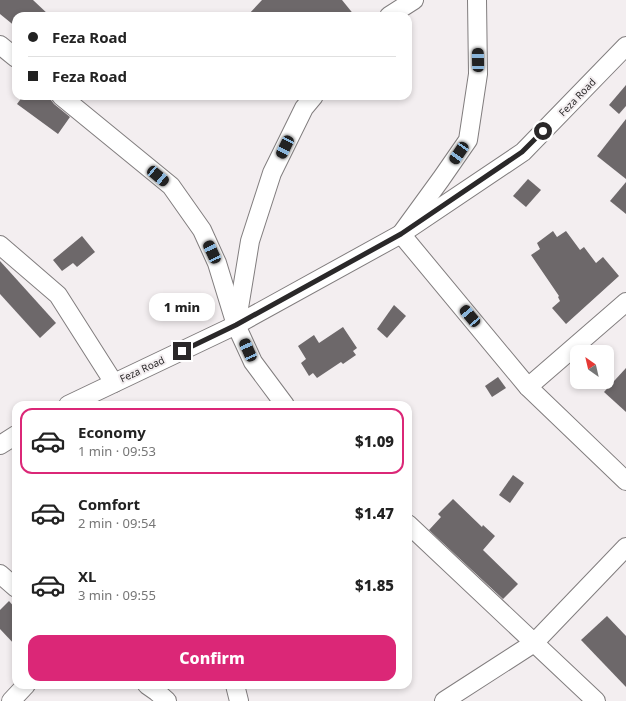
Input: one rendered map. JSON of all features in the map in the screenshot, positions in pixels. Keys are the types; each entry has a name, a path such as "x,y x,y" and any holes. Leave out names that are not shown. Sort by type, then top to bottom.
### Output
{"street":[{"path":"395,12 414,0"},
{"path":"477,0 478,74 468,140 401,234 528,387 626,481"},
{"path":"0,45 12,55"},
{"name":"Feza Road","path":"76,401 236,325 401,234 522,152 626,46"},
{"path":"66,100 170,186 202,230 218,262 236,325 253,362 282,401"},
{"path":"236,325 250,241 272,172 304,108 311,100"},
{"path":"0,245 58,295 114,383"},
{"path":"528,387 626,302"},
{"path":"0,445 12,438"},
{"path":"412,528 596,701"},
{"path":"444,701 534,643 626,547"},
{"path":"0,574 12,584"},
{"path":"11,701 22,689"},
{"path":"152,689 167,701"},
{"path":"237,689 239,701"}],"building":[{"path":"0,0 33,0 46,12 12,12 12,24 0,14"},
{"path":"262,0 342,0 352,12 251,12"},
{"path":"626,85 626,106 619,114 609,105"},
{"path":"20,100 51,100 70,117 58,134 17,104"},
{"path":"626,119 626,179 597,156"},
{"path":"528,179 541,190 526,207 513,196"},
{"path":"626,182 626,214 610,201"},
{"path":"553,231 557,237 566,231 580,250 584,247 596,263 603,257 619,276 566,324 552,308 560,301 559,296 531,255 540,249 537,243"},
{"path":"82,236 95,252 77,267 73,263 62,271 53,260"},
{"path":"0,261 56,323 40,338 0,294"},
{"path":"394,305 406,316 387,338 377,329"},
{"path":"343,327 357,348 353,351 356,355 343,364 341,362 317,378 313,373 309,376 301,363 306,359 298,346 314,335 319,343"},
{"path":"626,368 626,412 604,392 607,389 614,389 614,381"},
{"path":"498,377 506,388 492,397 485,386"},
{"path":"513,475 524,483 510,503 499,495"},
{"path":"453,499 482,527 483,525 495,536 483,550 518,584 503,599 429,530 441,517 438,514"},
{"path":"9,601 12,604 12,642 0,629 0,610"},
{"path":"607,616 626,636 626,687 581,640"}],"route":[{"path":"182,351 236,325 401,234 522,152 543,131"}]}
